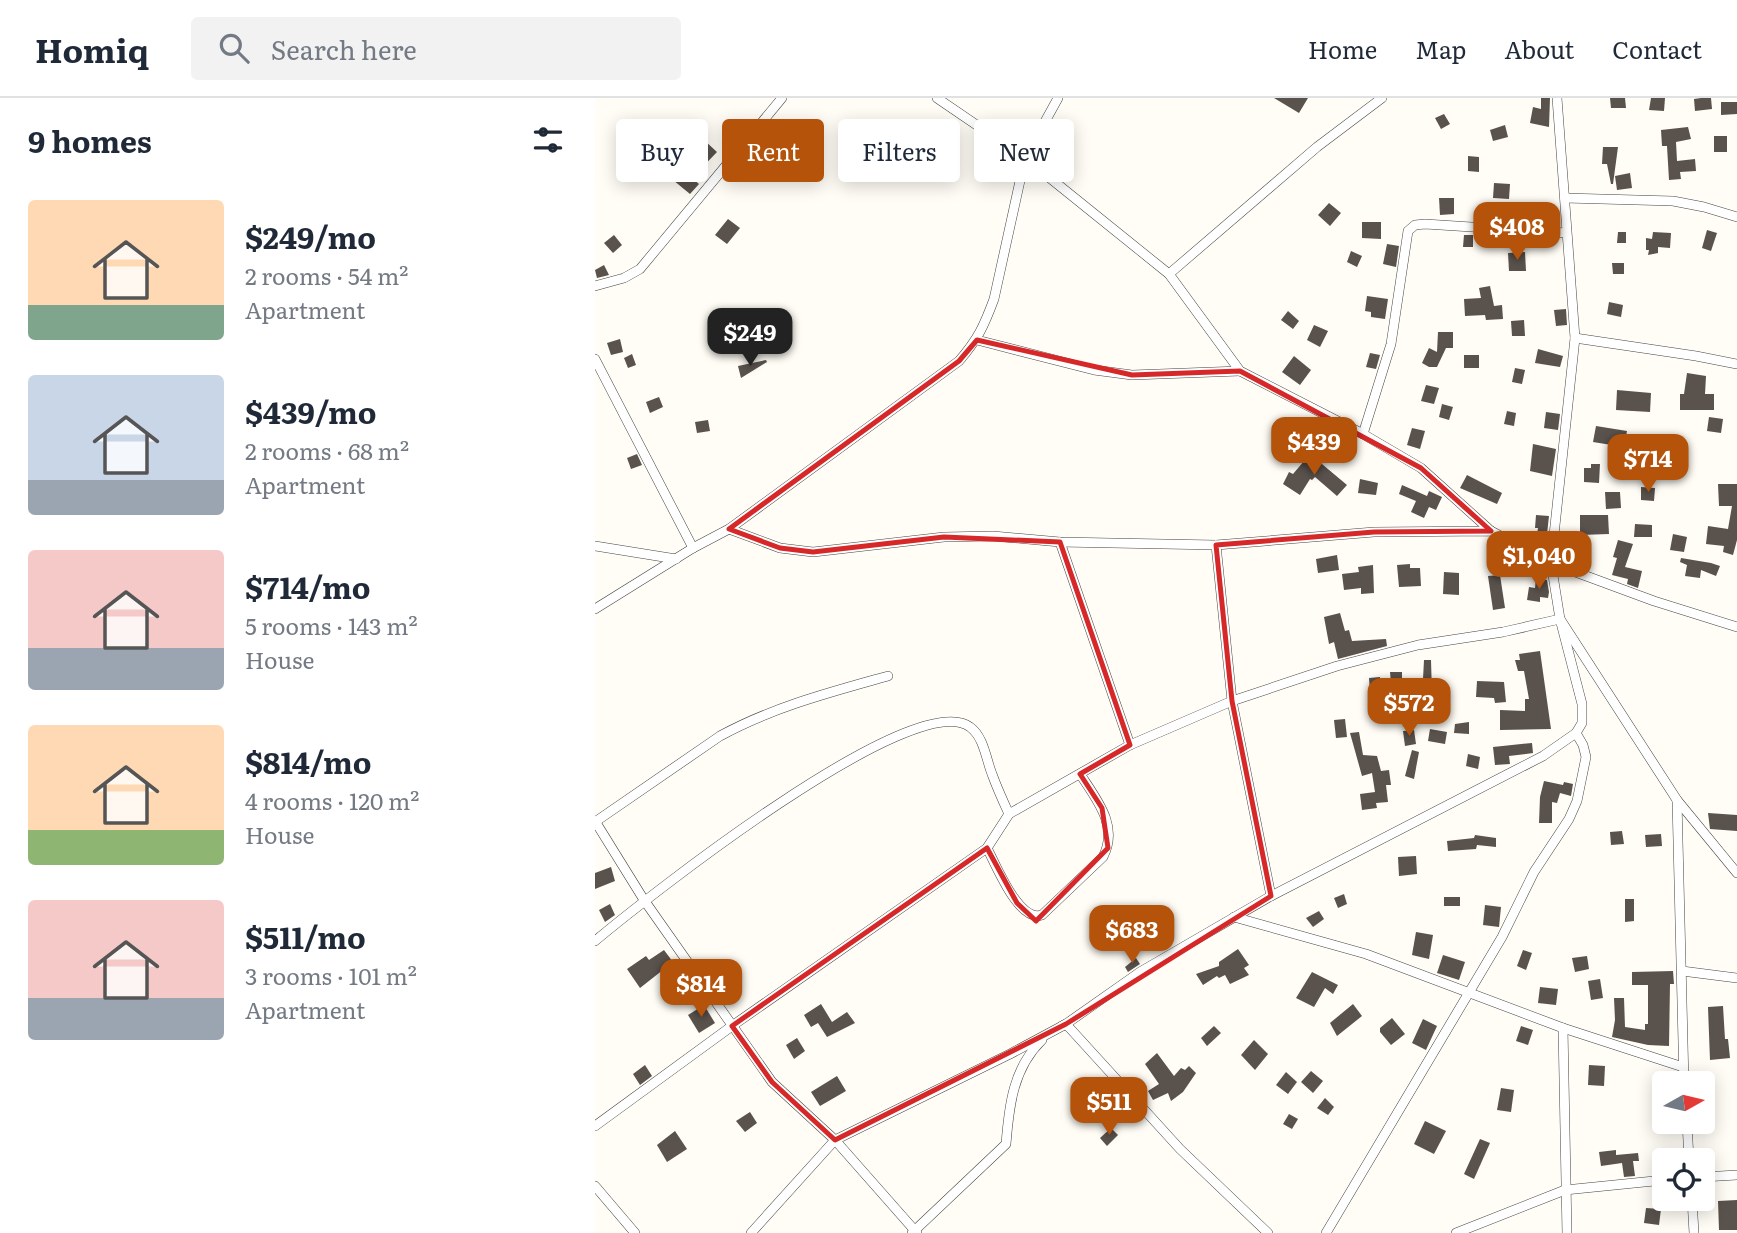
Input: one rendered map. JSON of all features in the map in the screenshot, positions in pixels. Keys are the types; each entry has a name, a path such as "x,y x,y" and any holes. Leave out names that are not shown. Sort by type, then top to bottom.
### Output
{"street":[{"path":"595,286 624,278 640,269 782,98"},
{"path":"937,98 974,123"},
{"path":"1046,119 1058,98"},
{"path":"1169,274 1317,147 1382,98"},
{"path":"888,676 770,712 740,725 595,822 644,900 772,1082 835,1140 914,1233 1006,1144 1009,1106 1024,1059 1041,1041 1140,972 1271,896 1542,756 1577,733 1583,723 1582,704 1560,619 1551,563 1575,338 1557,98"},
{"path":"595,609 693,548 729,529 959,361 978,340 994,299 1020,182"},
{"path":"1055,182 1169,274 1240,371 1363,434 1421,468 1491,531 1551,563 1654,601 1737,627"},
{"path":"1565,198 1672,201 1737,217"},
{"path":"1363,434 1391,344 1408,231 1415,225 1425,224 1566,233"},
{"path":"1575,338 1696,356 1737,365"},
{"path":"978,340 1094,370 1132,375 1240,371"},
{"path":"595,359 693,548"},
{"path":"729,529 780,548 813,552 944,537 993,536 1060,542 1216,545 1374,532 1491,531"},
{"path":"1060,542 1130,745"},
{"path":"1216,545 1232,701 1271,896"},
{"path":"595,546 676,559"},
{"path":"595,1126 732,1026 987,848 1009,814 1130,745 1232,701 1336,666 1418,645 1503,632 1560,619"},
{"path":"1560,619 1677,800 1737,873"},
{"path":"595,941 644,900 720,844 804,788 874,746 922,725 954,722 969,726 980,738 1009,814"},
{"path":"1326,1233 1502,937 1534,873 1569,819 1577,802 1586,757 1577,733"},
{"path":"987,848 1017,903 1028,915 1042,915 1103,858 1108,848 1108,823 1103,808 1080,774"},
{"path":"1677,800 1683,1071"},
{"path":"1234,917 1366,954 1563,1028 1683,1067"},
{"path":"1682,971 1737,978"},
{"path":"751,1233 835,1140 936,1092 1066,1024"},
{"path":"1066,1024 1180,1149 1268,1233"},
{"path":"1563,1028 1567,1233"},
{"path":"1715,1176 1737,1175"},
{"path":"1456,1233 1565,1190 1652,1181"},
{"path":"595,1186 635,1233"},
{"path":"1693,1211 1694,1233"}],"highlighted area":[{"path":"977,340 1132,375 1240,371 1421,468 1491,531 1374,532 1216,545 1232,701 1271,896 1066,1024 835,1140 772,1082 732,1026 987,848 1017,903 1036,921 1108,848 1102,808 1080,774 1130,745 1060,542 944,537 813,552 780,548 729,529 959,361"}],"building":[{"path":"1274,98 1308,98 1299,113"},
{"path":"1541,98 1550,98 1549,127 1530,123 1533,107 1541,109"},
{"path":"1610,98 1625,98 1626,108 1611,108"},
{"path":"1651,98 1665,98 1664,111 1649,110"},
{"path":"1711,98 1712,109 1695,111 1694,99"},
{"path":"1721,102 1737,102 1737,114 1721,115"},
{"path":"1444,114 1450,124 1441,129 1435,118"},
{"path":"1505,125 1508,137 1493,141 1490,130"},
{"path":"1688,127 1691,139 1676,142 1677,161 1695,159 1696,171 1680,172 1681,179 1669,180 1667,146 1662,146 1661,130"},
{"path":"1714,136 1727,136 1727,152 1714,152"},
{"path":"708,144 717,152 708,161"},
{"path":"1603,147 1618,147 1613,184 1607,164 1602,164"},
{"path":"1468,156 1479,157 1479,172 1468,171"},
{"path":"1630,173 1632,188 1617,190 1615,176"},
{"path":"675,182 697,182 699,184 690,194"},
{"path":"1494,183 1510,184 1509,199 1493,198"},
{"path":"1439,198 1454,198 1454,214 1440,215"},
{"path":"1329,203 1341,213 1330,226 1318,215"},
{"path":"728,219 740,228 727,244 715,235"},
{"path":"1362,222 1381,222 1381,239 1362,238"},
{"path":"1707,230 1717,233 1711,251 1702,248"},
{"path":"1618,232 1626,232 1626,243 1617,243"},
{"path":"1653,232 1671,233 1670,248 1658,247 1658,253 1648,255 1646,238 1652,239"},
{"path":"614,235 622,245 613,253 604,243"},
{"path":"1464,235 1473,235 1473,247 1463,247"},
{"path":"1387,244 1399,246 1396,267 1383,264"},
{"path":"1351,251 1362,256 1357,267 1347,262"},
{"path":"1525,252 1526,271 1509,271 1508,253"},
{"path":"1612,263 1624,263 1624,274 1613,274"},
{"path":"604,265 609,275 597,278 595,270"},
{"path":"1490,286 1494,306 1502,305 1503,319 1486,320 1485,315 1465,316 1464,299 1481,298 1479,288"},
{"path":"1367,296 1388,299 1385,319 1371,317 1371,312 1365,311"},
{"path":"1609,302 1623,305 1621,317 1607,314"},
{"path":"1566,309 1567,325 1556,326 1554,310"},
{"path":"1288,311 1299,321 1293,329 1281,320"},
{"path":"1524,320 1525,336 1512,336 1511,321"},
{"path":"1314,325 1328,331 1320,347 1307,340"},
{"path":"1438,332 1453,332 1453,348 1446,348 1437,367 1429,367 1422,363 1429,348 1437,352"},
{"path":"620,339 623,352 611,355 607,343"},
{"path":"1538,349 1563,356 1560,367 1535,363"},
{"path":"1370,353 1380,355 1376,369 1366,367"},
{"path":"632,354 636,365 628,368 624,358"},
{"path":"1464,355 1479,355 1479,368 1464,368"},
{"path":"1294,356 1311,370 1300,385 1282,372"},
{"path":"766,360 767,362 741,378 738,366"},
{"path":"1515,368 1525,370 1522,384 1512,382"},
{"path":"1687,373 1706,376 1705,394 1714,394 1714,410 1680,410 1680,394 1684,394"},
{"path":"1426,385 1439,388 1434,404 1421,401"},
{"path":"1617,390 1651,393 1650,412 1616,410"},
{"path":"659,397 663,407 650,413 646,402"},
{"path":"1442,404 1453,407 1449,420 1439,417"},
{"path":"1507,411 1516,413 1514,426 1504,424"},
{"path":"1546,412 1560,414 1558,430 1544,428"},
{"path":"1709,417 1723,419 1721,433 1707,431"},
{"path":"708,420 710,431 697,433 695,422"},
{"path":"1596,426 1627,431 1624,447 1593,442"},
{"path":"1412,428 1425,431 1420,449 1407,445"},
{"path":"1533,444 1556,449 1552,476 1530,471"},
{"path":"637,454 642,465 631,469 627,458"},
{"path":"1310,454 1347,485 1337,496 1315,477 1310,479 1300,495 1283,484 1289,472 1293,474"},
{"path":"1591,464 1600,464 1599,483 1584,482 1584,468 1591,468"},
{"path":"1467,475 1502,493 1497,504 1460,488"},
{"path":"1360,479 1378,483 1376,495 1358,493"},
{"path":"1718,484 1737,484 1737,540 1733,555 1723,552 1724,546 1706,544 1708,526 1728,529 1732,506 1719,506"},
{"path":"1402,485 1427,496 1429,491 1442,497 1436,510 1429,507 1424,518 1411,512 1416,501 1399,494"},
{"path":"1641,487 1655,488 1654,501 1641,500"},
{"path":"1605,492 1620,492 1621,508 1606,509"},
{"path":"1536,515 1549,516 1545,552 1535,546 1538,528 1535,528"},
{"path":"1580,515 1608,515 1609,534 1580,535"},
{"path":"1635,524 1652,525 1652,537 1634,537"},
{"path":"1673,534 1687,537 1684,552 1670,550"},
{"path":"1618,540 1633,544 1625,567 1642,571 1638,588 1627,584 1628,579 1612,575"},
{"path":"1337,555 1339,570 1318,573 1316,559"},
{"path":"1681,558 1720,566 1716,576 1701,570 1700,578 1685,576 1687,565 1680,562"},
{"path":"1410,564 1410,568 1420,568 1421,586 1399,587 1397,565"},
{"path":"1373,565 1374,593 1361,594 1361,588 1344,590 1342,574 1359,572 1358,567"},
{"path":"1444,572 1459,573 1459,595 1443,594"},
{"path":"1500,575 1505,608 1493,610 1488,576"},
{"path":"1536,578 1547,580 1549,592 1548,598 1540,597 1540,602 1527,600 1529,587 1535,588"},
{"path":"1340,613 1345,631 1349,630 1352,641 1386,639 1387,646 1338,659 1334,642 1329,644 1324,617"},
{"path":"1540,651 1551,729 1500,730 1500,710 1525,711 1525,699 1529,699 1524,671 1518,671 1515,660 1520,660 1519,654"},
{"path":"1424,660 1431,660 1432,694 1425,694 1421,715 1408,713 1411,694 1403,695 1403,679 1423,679"},
{"path":"1390,672 1402,672 1402,682 1391,683"},
{"path":"1380,677 1382,691 1370,692 1369,678"},
{"path":"1477,681 1504,682 1506,702 1495,703 1494,698 1476,697"},
{"path":"1345,719 1347,737 1336,738 1334,720"},
{"path":"1469,722 1469,734 1454,733 1455,724"},
{"path":"1430,729 1447,732 1445,744 1428,741"},
{"path":"1414,730 1416,744 1405,746 1403,731"},
{"path":"1359,732 1363,755 1377,756 1381,771 1389,770 1391,785 1386,785 1388,802 1376,803 1377,808 1362,810 1360,794 1375,792 1372,773 1362,776 1350,733"},
{"path":"1532,743 1533,753 1509,756 1510,764 1495,765 1493,747"},
{"path":"1412,750 1419,752 1414,779 1405,776"},
{"path":"1468,754 1480,757 1478,769 1466,766"},
{"path":"1544,781 1573,784 1571,796 1560,793 1557,803 1552,802 1552,823 1539,823"},
{"path":"1708,813 1737,815 1737,831 1710,829"},
{"path":"1622,831 1624,844 1611,845 1610,832"},
{"path":"1661,834 1662,846 1646,847 1645,835"},
{"path":"1475,835 1496,838 1496,847 1477,845 1476,849 1448,851 1447,841 1474,838"},
{"path":"1416,856 1417,874 1399,876 1398,857"},
{"path":"611,867 615,881 595,889 595,873"},
{"path":"1344,894 1347,904 1338,908 1334,898"},
{"path":"1444,897 1460,897 1460,906 1444,906"},
{"path":"1625,899 1634,899 1634,921 1625,922"},
{"path":"610,904 615,915 605,922 599,910"},
{"path":"1485,905 1501,907 1499,927 1483,925"},
{"path":"1319,911 1324,919 1313,927 1306,918"},
{"path":"1169,916 1174,928 1165,932 1159,921"},
{"path":"1416,932 1433,935 1429,959 1412,955"},
{"path":"1238,949 1249,965 1244,968 1249,975 1230,984 1225,975 1219,978 1217,976 1203,985 1196,974 1219,966 1219,962"},
{"path":"664,950 673,962 640,988 627,969 646,956 649,960"},
{"path":"1523,950 1532,953 1526,970 1517,966"},
{"path":"1443,955 1465,962 1459,980 1437,973"},
{"path":"1587,956 1589,969 1575,972 1572,958"},
{"path":"1136,958 1140,964 1128,972 1125,967"},
{"path":"1673,971 1674,984 1670,984 1669,1046 1648,1045 1612,1037 1615,1020 1614,998 1624,998 1625,1027 1645,1030 1645,1024 1648,1024 1648,985 1632,985 1632,972"},
{"path":"1312,972 1338,985 1333,994 1325,988 1314,1007 1296,998"},
{"path":"1600,979 1603,998 1591,1000 1588,981"},
{"path":"1540,987 1558,989 1556,1005 1538,1003"},
{"path":"821,1004 832,1022 847,1012 855,1023 827,1037 818,1023 811,1027 804,1015"},
{"path":"1353,1004 1362,1016 1337,1036 1330,1023"},
{"path":"704,1005 715,1023 699,1033 688,1015"},
{"path":"1723,1006 1725,1039 1728,1039 1730,1058 1710,1060 1708,1007"},
{"path":"1392,1018 1405,1034 1391,1045 1380,1032 1380,1028"},
{"path":"1423,1019 1437,1026 1426,1050 1412,1043"},
{"path":"1214,1026 1221,1033 1207,1046 1201,1038"},
{"path":"1521,1026 1533,1030 1528,1045 1516,1041"},
{"path":"797,1038 805,1051 794,1059 786,1045"},
{"path":"1254,1040 1268,1054 1255,1070 1241,1055"},
{"path":"1157,1053 1174,1076 1181,1068 1185,1070 1189,1066 1196,1073 1183,1092 1171,1101 1168,1093 1153,1100 1148,1091 1159,1084 1145,1064"},
{"path":"645,1065 652,1076 640,1085 633,1074"},
{"path":"1589,1065 1605,1066 1604,1086 1588,1085"},
{"path":"1311,1071 1323,1081 1313,1093 1301,1082"},
{"path":"1286,1072 1297,1082 1288,1094 1276,1085"},
{"path":"837,1076 846,1091 820,1106 811,1092"},
{"path":"1501,1088 1514,1090 1511,1112 1497,1110"},
{"path":"1325,1098 1334,1107 1328,1115 1317,1108"},
{"path":"750,1112 757,1123 745,1132 736,1121"},
{"path":"1289,1114 1298,1119 1292,1129 1283,1124"},
{"path":"1425,1121 1446,1131 1434,1154 1414,1144"},
{"path":"1111,1128 1118,1135 1107,1146 1100,1138"},
{"path":"675,1131 687,1149 667,1162 657,1145"},
{"path":"1480,1139 1490,1143 1474,1179 1464,1174"},
{"path":"1616,1150 1616,1155 1638,1153 1639,1161 1633,1161 1635,1176 1624,1177 1622,1163 1601,1166 1599,1152"},
{"path":"1737,1200 1737,1230 1719,1230 1718,1201"},
{"path":"1646,1208 1661,1211 1659,1225 1644,1223"}]}
